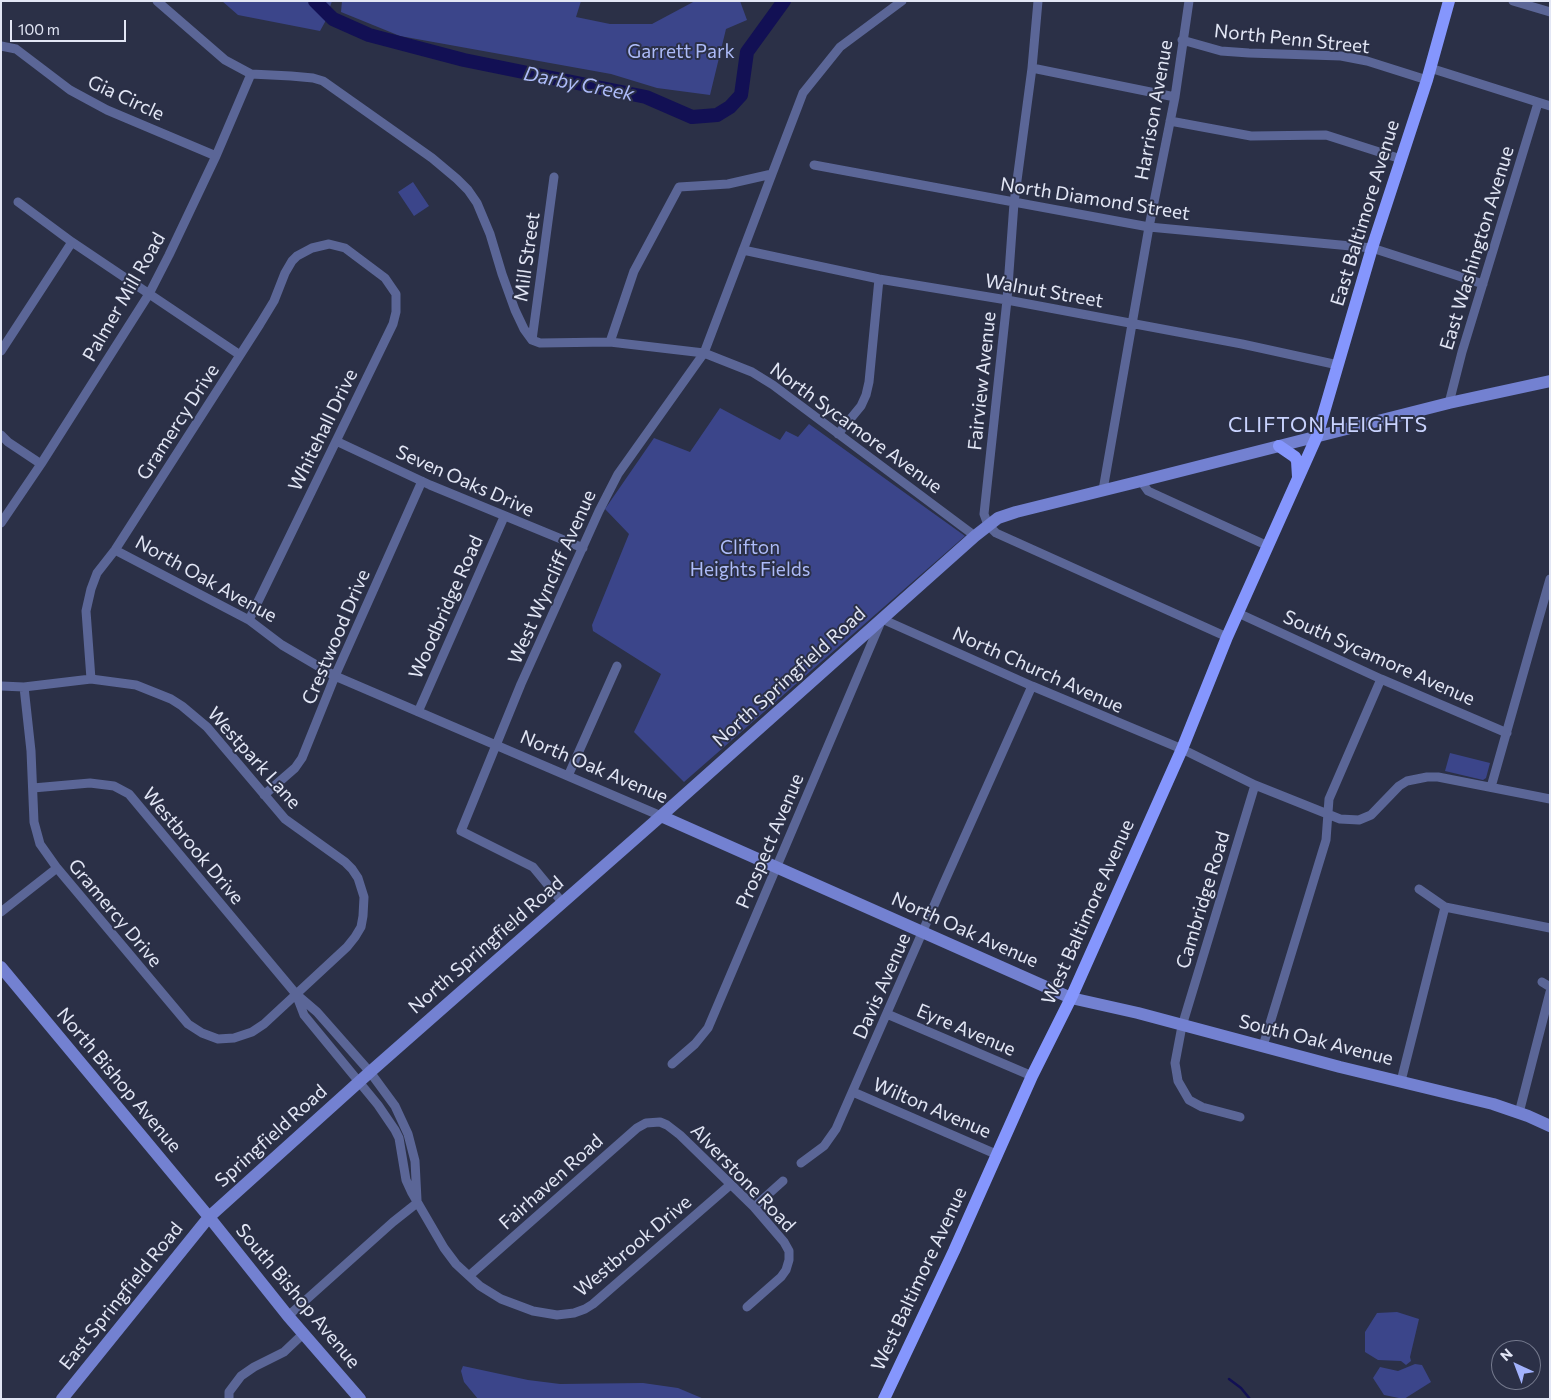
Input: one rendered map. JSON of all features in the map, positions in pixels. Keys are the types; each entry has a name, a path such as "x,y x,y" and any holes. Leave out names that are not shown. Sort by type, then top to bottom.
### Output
{"main road":[{"name":"East Baltimore Avenue","path":"1317,436 1372,248 1428,74 1449,1"},
{"name":"North Springfield Road","path":"358,1082 661,816 975,536 998,518 1449,402 1550,381"},
{"name":"West Baltimore Avenue","path":"884,1399 998,1155 1032,1076 1071,998 1182,749 1227,637 1317,436"},
{"path":"1279,446 1291,454 1297,461 1298,480"},
{"name":"North Oak Avenue","path":"661,816 1071,998"},
{"name":"North Bishop Avenue","path":"1,967 208,1217"},
{"name":"South Oak Avenue","path":"1071,998 1492,1104 1550,1126"},
{"name":"Springfield Road","path":"208,1217 358,1082"},
{"name":"South Bishop Avenue","path":"208,1217 288,1316 360,1399"},
{"name":"East Springfield Road","path":"62,1399 208,1217"}],"street":[{"path":"157,1 225,60 252,74 306,77 323,81 432,158 457,179 477,202 490,234 515,310 524,329 532,340"},
{"name":"West Wyncliff Avenue","path":"562,902 533,867 460,831 599,511 618,474 704,353 803,93 840,47 902,1"},
{"name":"Fairview Avenue","path":"988,525 984,514 1007,300 1014,203 1032,68 1038,1"},
{"name":"Harrison Avenue","path":"1103,490 1131,324 1175,97 1189,1"},
{"path":"1513,1 1550,12"},
{"name":"North Penn Street","path":"1182,40 1220,51 1341,56 1428,74 1550,106"},
{"name":"Gia Circle","path":"1,46 16,49 70,90 106,110 216,156"},
{"path":"1032,68 1175,97"},
{"name":"Palmer Mill Road","path":"1,523 41,464 148,294 170,255 252,74"},
{"name":"East Washington Avenue","path":"1449,402 1462,352 1538,103"},
{"path":"1170,121 1251,136 1326,135 1401,159"},
{"name":"North Diamond Street","path":"814,165 1149,227 1372,248 1483,284"},
{"path":"610,342 634,271 679,187 728,184 772,174"},
{"name":"Mill Street","path":"532,340 554,177"},
{"path":"18,202 72,242 240,355"},
{"path":"1,351 72,242"},
{"name":"Gramercy Drive","path":"91,679 86,611 90,589 97,573 115,550 274,301 285,273 297,256 312,248 329,244 345,248 364,261"},
{"name":"Walnut Street","path":"744,250 878,279 1007,300 1242,344 1338,365"},
{"name":"Whitehall Drive","path":"248,620 393,324 396,312 396,294 391,284 364,261"},
{"path":"838,434 861,406 866,395 869,382 878,279"},
{"name":"North Sycamore Avenue","path":"532,340 540,344 610,342 704,353 752,372 774,385 975,536"},
{"path":"1,435 8,442 41,464"},
{"name":"Seven Oaks Drive","path":"336,441 422,481 582,548"},
{"name":"Crestwood Drive","path":"264,795 295,768 302,758 335,676 422,481"},
{"path":"1141,482 1148,491 1268,546"},
{"name":"Woodbridge Road","path":"418,712 504,516"},
{"path":"988,525 996,533 1227,637"},
{"name":"North Oak Avenue","path":"115,550 248,620 282,645 335,676 661,816"},
{"path":"1491,787 1549,584"},
{"name":"South Sycamore Avenue","path":"1238,613 1381,679 1507,733"},
{"name":"North Church Avenue","path":"882,619 1032,686 1182,749 1256,785 1340,819 1359,820 1371,815 1399,786 1416,778 1438,777 1550,798"},
{"name":"Prospect Avenue","path":"672,1064 695,1044 708,1028 882,619"},
{"path":"568,776 616,666"},
{"name":"Westpark Lane","path":"1,686 24,687 91,679 136,685 171,698 200,719 286,819 345,862 358,878 364,897 361,927 346,947 296,994"},
{"path":"1263,1046 1326,840 1329,799 1381,679"},
{"name":"Davis Avenue","path":"801,1163 824,1146 836,1129 1032,686"},
{"name":"Gramercy Drive","path":"24,687 31,751 36,834 40,844 56,868 184,1020 202,1033 210,1036 226,1039 241,1037 260,1027 296,994"},
{"name":"Westbrook Drive","path":"32,788 90,783 114,786 129,794 296,994 317,1012 370,1072 395,1106 408,1134 415,1161 417,1203"},
{"name":"Cambridge Road","path":"1240,1117 1202,1108 1188,1100 1178,1081 1175,1063 1182,1026 1256,785"},
{"path":"1,912 56,868"},
{"path":"1419,889 1445,907 1550,928"},
{"path":"1401,1081 1445,907"},
{"path":"1519,1113 1550,992"},
{"name":"Westbrook Drive","path":"296,994 304,1014 378,1105 395,1130 399,1138 406,1180 417,1203 444,1248 456,1264 480,1286 502,1299 533,1311 557,1315 574,1313 593,1304 730,1185"},
{"name":"Eyre Avenue","path":"887,1014 1032,1076"},
{"name":"Wilton Avenue","path":"853,1092 998,1155"},
{"name":"Alverstone Road","path":"660,1122 680,1135 754,1207 784,1242 789,1252 786,1270 781,1277 746,1307"},
{"name":"Fairhaven Road","path":"469,1276 637,1128 646,1123 660,1122"},
{"path":"754,1207 783,1181"},
{"path":"288,1316 392,1222 417,1203"},
{"path":"229,1399 229,1392 241,1376 254,1366 284,1352 304,1333"}],"green space":[{"path":"222,1 332,1 320,31 238,15"},
{"name":"Garrett Park","path":"342,1 581,1 576,17 610,24 652,24 695,1 740,1 747,20 726,29 710,95 657,88 611,74 400,36 341,12"},
{"path":"413,182 429,206 414,216 398,192"},
{"name":"Clifton Heights Fields","path":"720,408 780,440 786,431 798,437 809,424 965,536 684,782 634,732 661,674 593,631 592,625 629,534 605,509 654,438 690,452"},
{"path":"1450,753 1490,763 1486,778 1483,780 1445,771"},
{"path":"1397,1312 1419,1319 1410,1357 1411,1361 1406,1365 1401,1361 1378,1360 1365,1352 1365,1332 1377,1313"},
{"path":"1415,1364 1422,1365 1431,1382 1404,1399 1384,1395 1373,1378 1380,1367 1398,1371"},
{"path":"463,1366 528,1380 560,1384 643,1383 678,1388 704,1399 478,1399 464,1382 461,1371"}],"waterway":[{"name":"Darby Creek","path":"315,1 333,19 369,35 464,60 646,97 692,117 717,115 730,107 741,95 747,52 784,1"},
{"path":"1229,1379 1241,1388 1250,1399"}],"district":[{"name":"CLIFTON HEIGHTS","path":"1328,425"}]}
